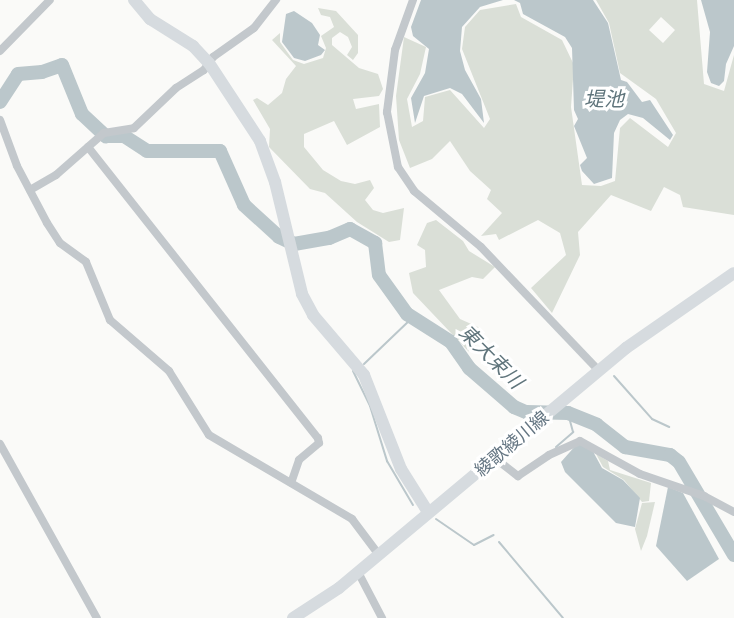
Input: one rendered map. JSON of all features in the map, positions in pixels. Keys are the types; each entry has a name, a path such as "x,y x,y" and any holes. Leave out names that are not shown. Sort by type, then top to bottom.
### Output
{"street":[{"path":"0,51 50,0"},
{"path":"134,0 150,19 193,46 209,63 264,150 307,305 364,375 401,469 429,512"},
{"path":"30,190 56,175 102,134 134,128 209,63 254,28 276,0"},
{"path":"413,0 395,50 387,112 398,167 414,191 481,247 600,371"},
{"path":"0,120 30,190 60,243 86,262 113,324 169,371 209,435 352,519 379,555"},
{"path":"88,147 318,438 320,443 299,460 291,483"},
{"name":"綾歌綾川線","path":"293,618 379,555 626,348 734,273"},
{"path":"496,459 518,476 549,455 580,441 639,474 691,491 734,512"},
{"path":"0,444 97,618"},
{"path":"358,572 382,618"}],"shaded area":[{"path":"596,0 697,0 704,84 724,91 734,55 734,215 683,207 680,195 664,187 651,211 611,195 578,232 580,255 552,313 531,288 566,255 560,233 538,220 499,240 496,234 481,236 502,213 487,199 491,190 470,171 450,141 432,159 410,168 399,140 396,96 404,37 426,47 420,74 407,99 412,127 423,121 425,97 450,90 484,128 490,119 462,49 465,27 480,10 516,4 521,17 562,40 574,65 571,107 582,185 601,186 615,181 620,128 630,118 668,147 676,133 656,99 620,73 609,23","holes":["661,17 675,30 663,43 649,30"]},
{"path":"318,8 336,11 358,35 358,53 353,60 347,55 352,47 348,37 340,32 332,38 332,45 359,68 378,74 383,89 379,96 353,99 356,109 379,104 380,127 347,145 334,121 304,134 304,147 323,170 341,181 355,184 370,180 374,188 365,200 373,210 383,213 404,208 400,240 389,242 357,222 325,193 310,189 269,147 270,129 253,100 257,98 268,105 282,93 286,79 296,66 272,40 280,33 280,42 293,60 304,64 323,58 326,48 321,36 334,27 330,17 321,15"},
{"path":"436,220 463,241 469,251 495,267 483,279 472,277 439,290 460,319 478,327 485,337 469,352 413,293 409,273 426,267 425,250 417,245 427,223"},
{"path":"596,454 608,461 610,470 651,483 649,501 642,502 624,480 603,467"},
{"path":"655,502 641,551 635,529 642,503"}],"water":[{"path":"421,0 503,0 480,7 462,27 460,51 465,70 481,99 484,123 462,94 450,88 424,96 415,123 411,98 425,73 429,49 413,36 411,27"},
{"name":"堤池","path":"514,0 593,0 608,23 621,80 627,82 642,102 650,100 673,135 670,140 643,118 628,114 620,120 614,133 612,178 594,184 582,171 580,165 587,158 574,126 578,119 574,110 572,48 565,37 523,14 520,3"},
{"path":"701,0 734,0 734,46 726,64 724,81 719,86 711,83 707,72 710,32"},
{"path":"294,11 312,23 320,35 318,45 325,50 321,55 305,61 294,58 282,42 286,14"},
{"path":"577,444 590,446 602,468 623,480 640,498 635,527 616,523 565,472 561,462"},
{"path":"668,487 683,493 719,559 687,581 656,546"}],"waterway":[{"name":"東大束川","path":"0,102 18,74 42,72 62,65 82,114 106,136 124,136 147,151 220,151 244,205 279,237 294,244 329,238 350,229 375,243 379,275 407,314 451,342 469,368 514,407 526,412 568,413 597,425 625,447 670,455 679,462 734,555"},
{"path":"364,364 413,317"},
{"path":"353,371 370,406 387,461 413,505"},
{"path":"614,376 652,419 669,427"},
{"path":"556,447 573,432 568,413"},
{"path":"436,519 474,545 494,535"},
{"path":"499,542 563,618"}]}
